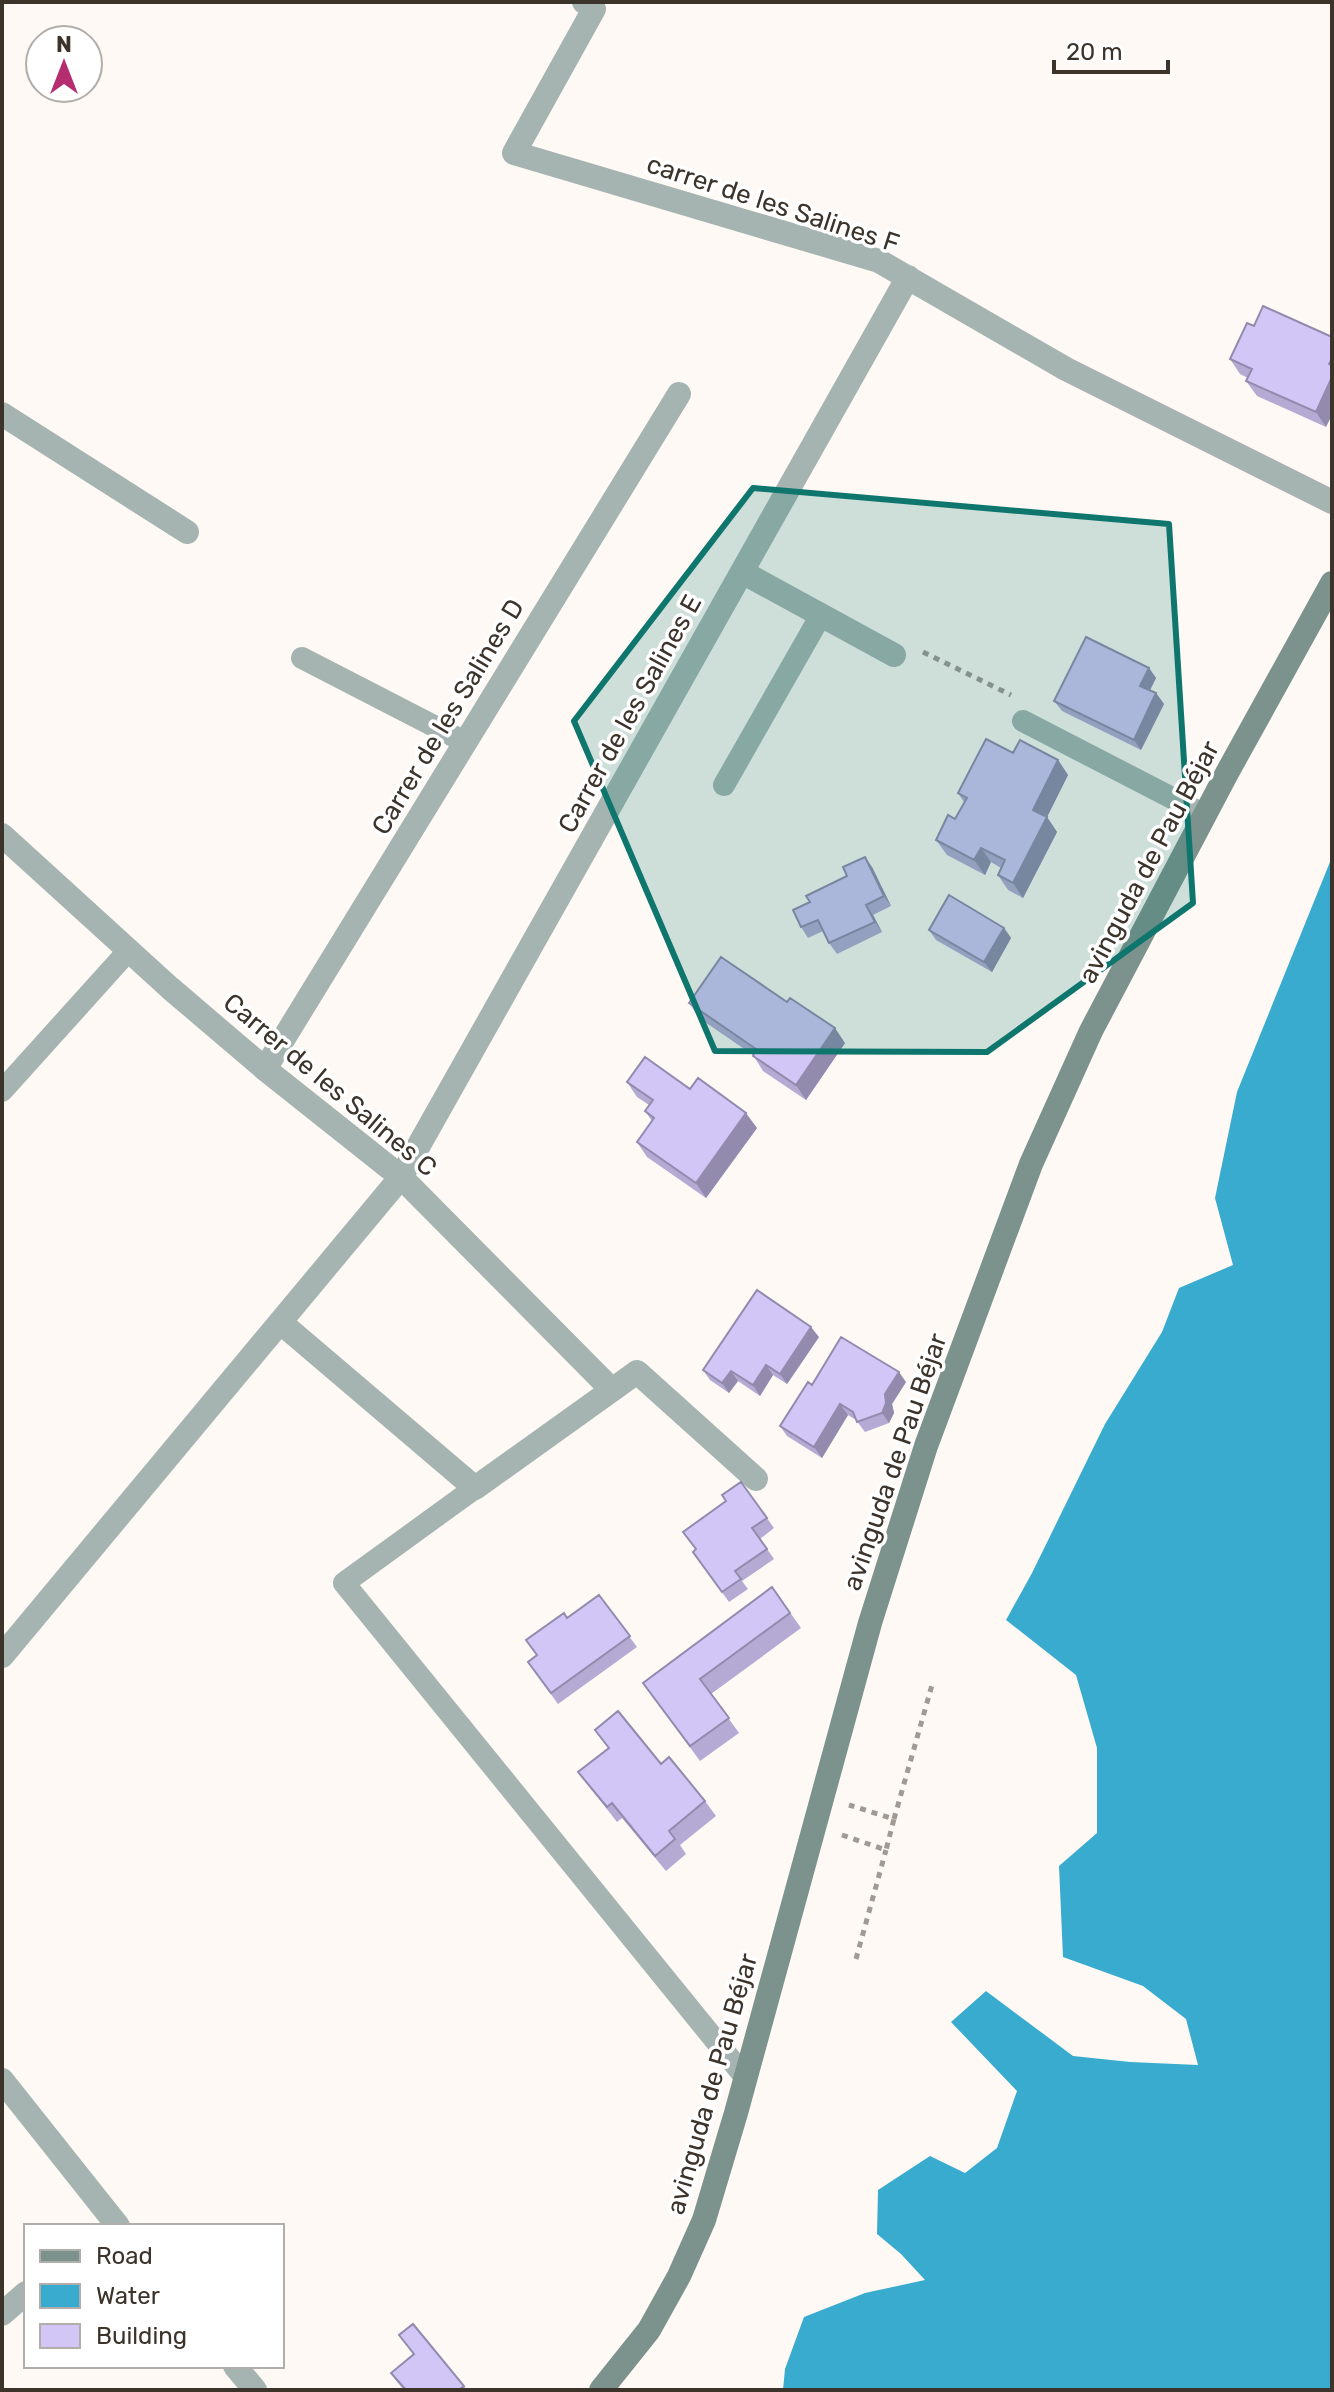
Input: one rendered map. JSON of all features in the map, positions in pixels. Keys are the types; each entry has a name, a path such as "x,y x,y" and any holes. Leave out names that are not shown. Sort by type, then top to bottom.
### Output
{"street":[{"name":"carrer de les Salines F","path":"584,2 594,9 514,153 879,261 1066,369 1332,502"},
{"name":"Carrer de les Salines E","path":"2,1656 401,1177 908,277"},
{"name":"Carrer de les Salines D","path":"265,1069 679,394"},
{"path":"2,414 187,532"},
{"path":"742,572 894,655"},
{"name":"avinguda de Pau Béjar","path":"601,2390 649,2330 679,2276 704,2220 870,1623 989,1273 1031,1164 1091,1031 1332,583"},
{"name":"Carrer de les Salines C","path":"2,835 265,1069 401,1177 612,1390"},
{"path":"280,1322 475,1488 637,1372 756,1479"},
{"path":"2,2080 111,2223"},
{"path":"2,2314 24,2295"},
{"path":"237,2368 255,2390"}],"lane":[{"path":"724,785 821,615"},
{"path":"302,658 465,742"},
{"path":"1023,721 1205,815"},
{"path":"2,1091 129,950"},
{"path":"475,1488 344,1583 745,2077"}],"path":[{"path":"894,655 900,641 1031,705 1023,721"},
{"path":"856,1959 932,1685"},
{"path":"851,1806 856,1791"},
{"path":"822,1797 894,1819"},
{"path":"843,1836 847,1821"},
{"path":"814,1826 886,1850"}],"highlighted area":[{"path":"753,488 1169,524 1193,903 987,1052 715,1051 574,721"}],"water":[{"path":"1332,857 1332,2390 783,2390 785,2369 804,2317 865,2293 925,2280 877,2234 878,2190 930,2156 965,2173 997,2148 1017,2091 951,2022 986,1991 1073,2056 1198,2065 1186,2019 1143,1986 1063,1957 1059,1866 1097,1833 1097,1748 1076,1675 1006,1620 1105,1424 1162,1332 1179,1288 1233,1265 1215,1198 1237,1092"}],"building":[{"path":"1263,306 1332,337 1332,359 1329,364 1332,366 1332,377 1316,412 1246,381 1252,369 1230,359 1247,323 1254,326"},
{"path":"1086,637 1149,668 1140,686 1156,693 1134,740 1054,701"},
{"path":"986,739 1013,753 1020,740 1058,760 1033,810 1047,817 1013,883 998,875 1005,860 981,848 974,860 936,840 948,815 955,819 967,798 958,793"},
{"path":"865,857 884,896 866,905 875,922 829,943 818,920 801,927 793,910 810,902 806,896 847,876 843,867"},
{"path":"949,895 1004,928 984,962 929,930"},
{"path":"721,957 787,1002 790,998 835,1028 796,1085 753,1056 756,1049 689,1003"},
{"path":"645,1057 690,1089 698,1078 746,1113 696,1183 637,1142 654,1118 645,1111 653,1100 627,1082"},
{"path":"757,1290 811,1327 780,1374 766,1365 753,1385 731,1371 722,1383 703,1370"},
{"path":"841,1337 899,1372 885,1394 882,1413 857,1422 853,1412 840,1404 814,1447 780,1426 808,1382 812,1385"},
{"path":"741,1482 767,1518 752,1528 767,1549 735,1571 741,1579 722,1592 693,1552 696,1549 683,1532 726,1501 722,1495"},
{"path":"772,1587 790,1613 700,1679 729,1718 690,1746 643,1683"},
{"path":"599,1595 630,1636 551,1693 528,1662 537,1655 526,1640 564,1613 567,1618"},
{"path":"618,1711 661,1764 669,1757 705,1801 669,1831 675,1839 655,1856 612,1803 607,1807 578,1772 609,1748 595,1730"},
{"path":"413,2324 464,2386 459,2390 406,2390 391,2373 414,2354 399,2335"}]}
